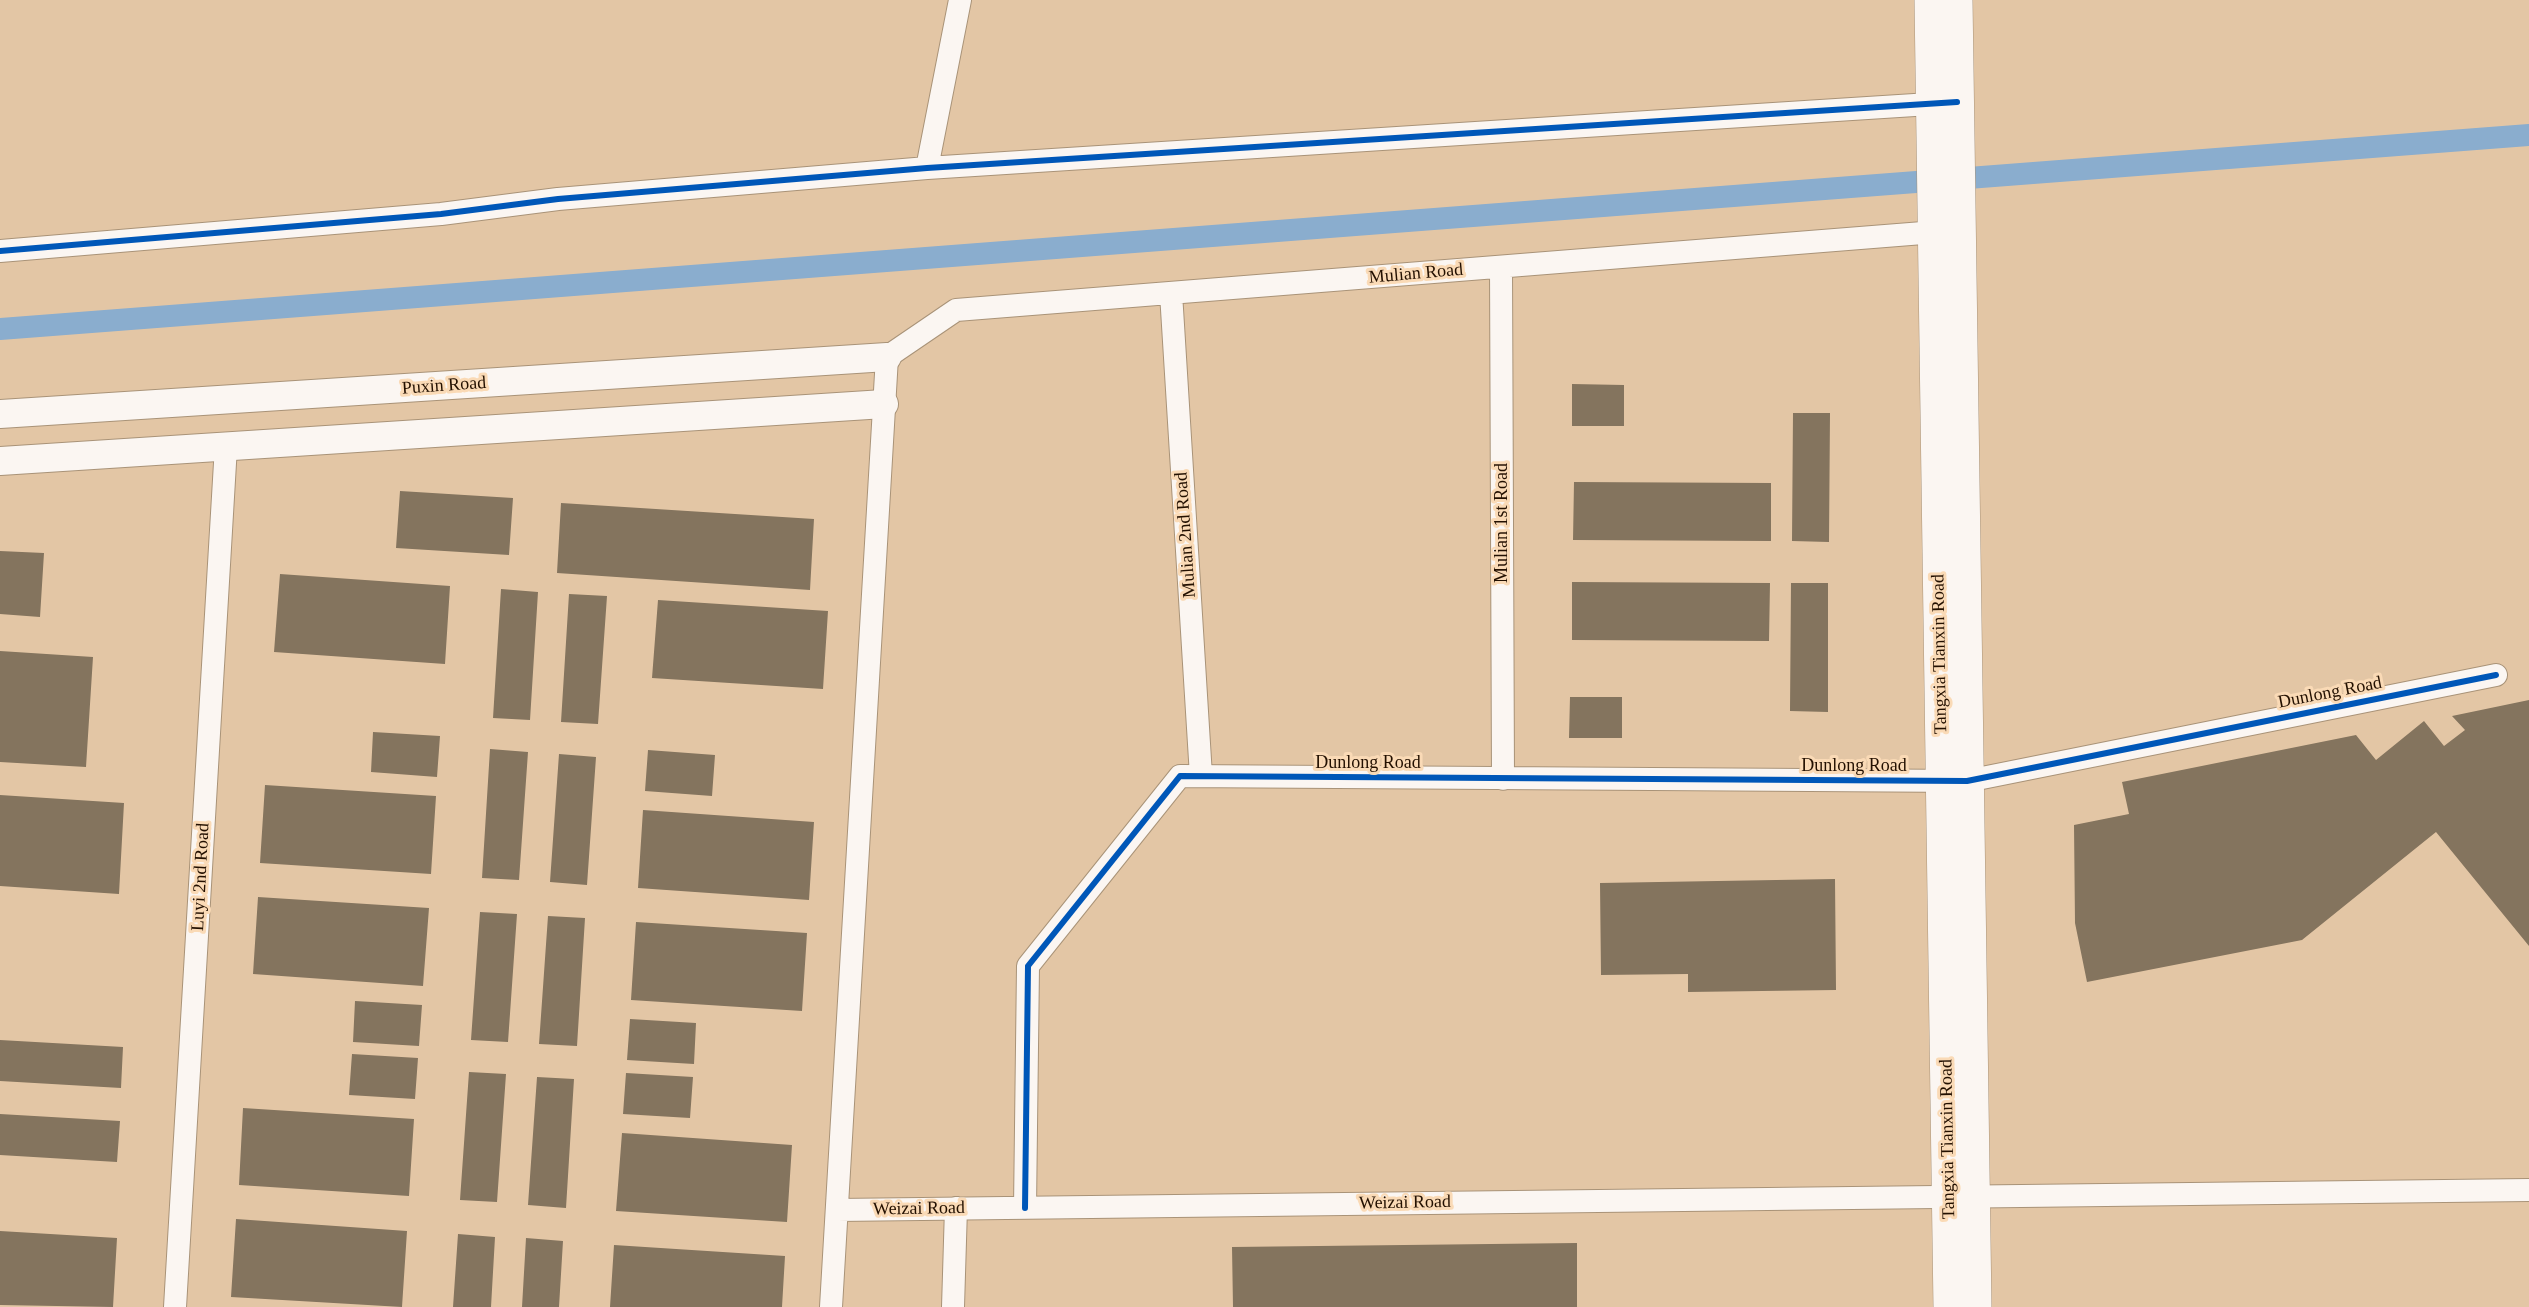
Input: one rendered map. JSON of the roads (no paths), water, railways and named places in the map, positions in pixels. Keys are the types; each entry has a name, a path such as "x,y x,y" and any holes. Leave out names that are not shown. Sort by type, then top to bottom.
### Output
{"main road":[{"name":"Tangxia Tianxin Road","path":"1931,0 1945,119"},
{"name":"Tangxia Tianxin Road","path":"1956,0 1945,119 1945,188 1961,1196 1975,1307"},
{"name":"Tangxia Tianxin Road","path":"1950,1307 1961,1196"}],"street":[{"path":"927,168 960,0"},
{"path":"0,251 441,214 558,199 927,168 1945,119"},
{"name":"Mulian Road","path":"887,357 956,310 1946,231"},
{"name":"Mulian 1st Road","path":"1501,267 1503,779"},
{"name":"Mulian 2nd Road","path":"1172,293 1201,776"},
{"path":"831,1307 887,357"},
{"name":"Puxin Road","path":"0,414 887,357"},
{"path":"0,460 884,404"},
{"name":"Luyi 2nd Road","path":"175,1307 226,446"},
{"name":"Dunlong Road","path":"1025,1208 1028,966 1180,776 1954,781 2496,675"},
{"name":"Weizai Road","path":"837,1210 2529,1190"},
{"path":"953,1307 956,1208"}],"waterway":[{"path":"0,329 2529,135"}]}
